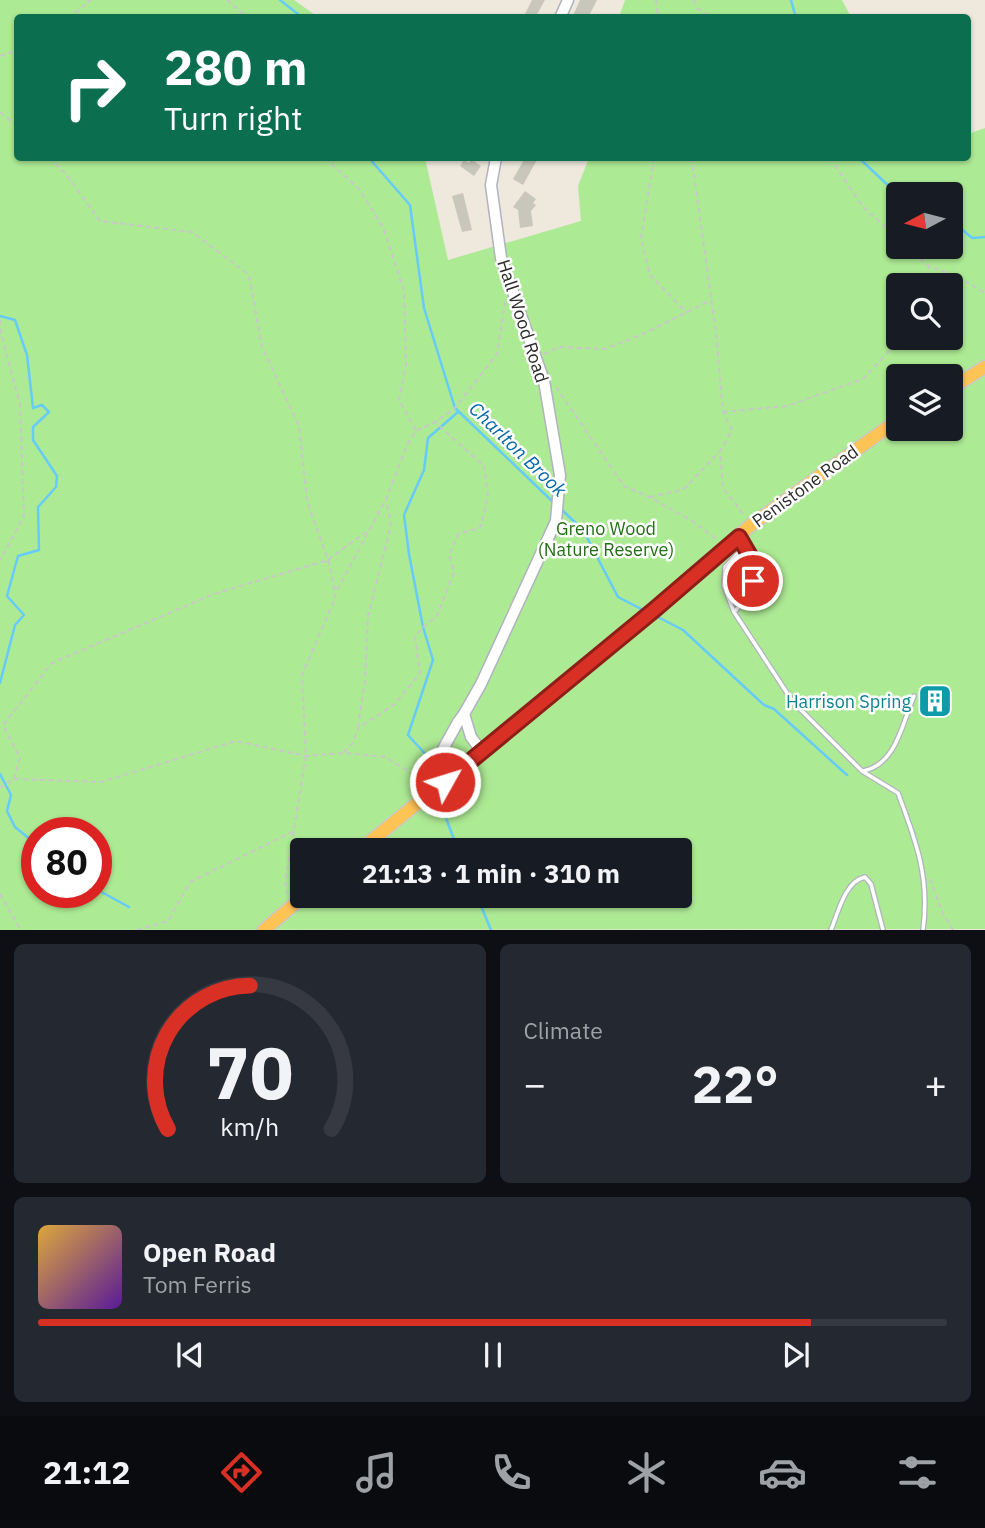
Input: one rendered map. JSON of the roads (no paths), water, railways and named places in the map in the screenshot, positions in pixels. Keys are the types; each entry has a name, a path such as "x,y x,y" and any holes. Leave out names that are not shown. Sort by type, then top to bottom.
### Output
{"highway":[{"path":"963,381 985,368"},
{"name":"Penistone Road","path":"375,838 727,547 742,541 751,525 886,429"},
{"path":"264,929 290,907"}],"main road":[{"name":"Hall Wood Road","path":"426,797 430,781 457,722 481,684 556,521 560,475 544,380 501,258 491,185 495,161"},
{"path":"464,714 471,737 482,752"}],"lane":[{"path":"734,612 748,598 753,581 754,563 742,541 725,567 723,586 734,612 793,702 862,771 898,793 922,863 926,890 923,929"},
{"path":"862,771 877,765 898,743 902,723 914,696"},
{"path":"831,929 854,881 865,877 871,884 883,929"}],"waterway":[{"name":"Charlton Brook","path":"280,0 298,14"},
{"path":"791,0 795,14"},
{"name":"Charlton Brook","path":"372,161 410,205 424,308 455,408 553,502"},
{"path":"862,161 886,183"},
{"path":"963,230 972,238 985,237"},
{"path":"0,316 15,320 27,355 33,408 42,405 49,412 33,427 33,440 57,476 56,487 38,507 39,550 18,556 7,596 24,615 15,625 0,683"},
{"path":"429,758 408,735 433,660 423,627 404,515 424,470 428,438 458,412"},
{"name":"Charlton Brook","path":"561,509 583,530 618,597 645,611"},
{"name":"Charlton Brook","path":"654,615 683,630 764,705 774,709 847,775"},
{"path":"0,774 11,795 7,811 15,827 21,832"},
{"path":"440,802 454,838"},
{"path":"112,898 129,907"},
{"path":"482,908 491,930"}],"place":[{"name":"Harrison Spring","path":"935,701"}],"park label":[{"name":"Greno Wood (Nature Reserve)","path":"606,538"}]}
